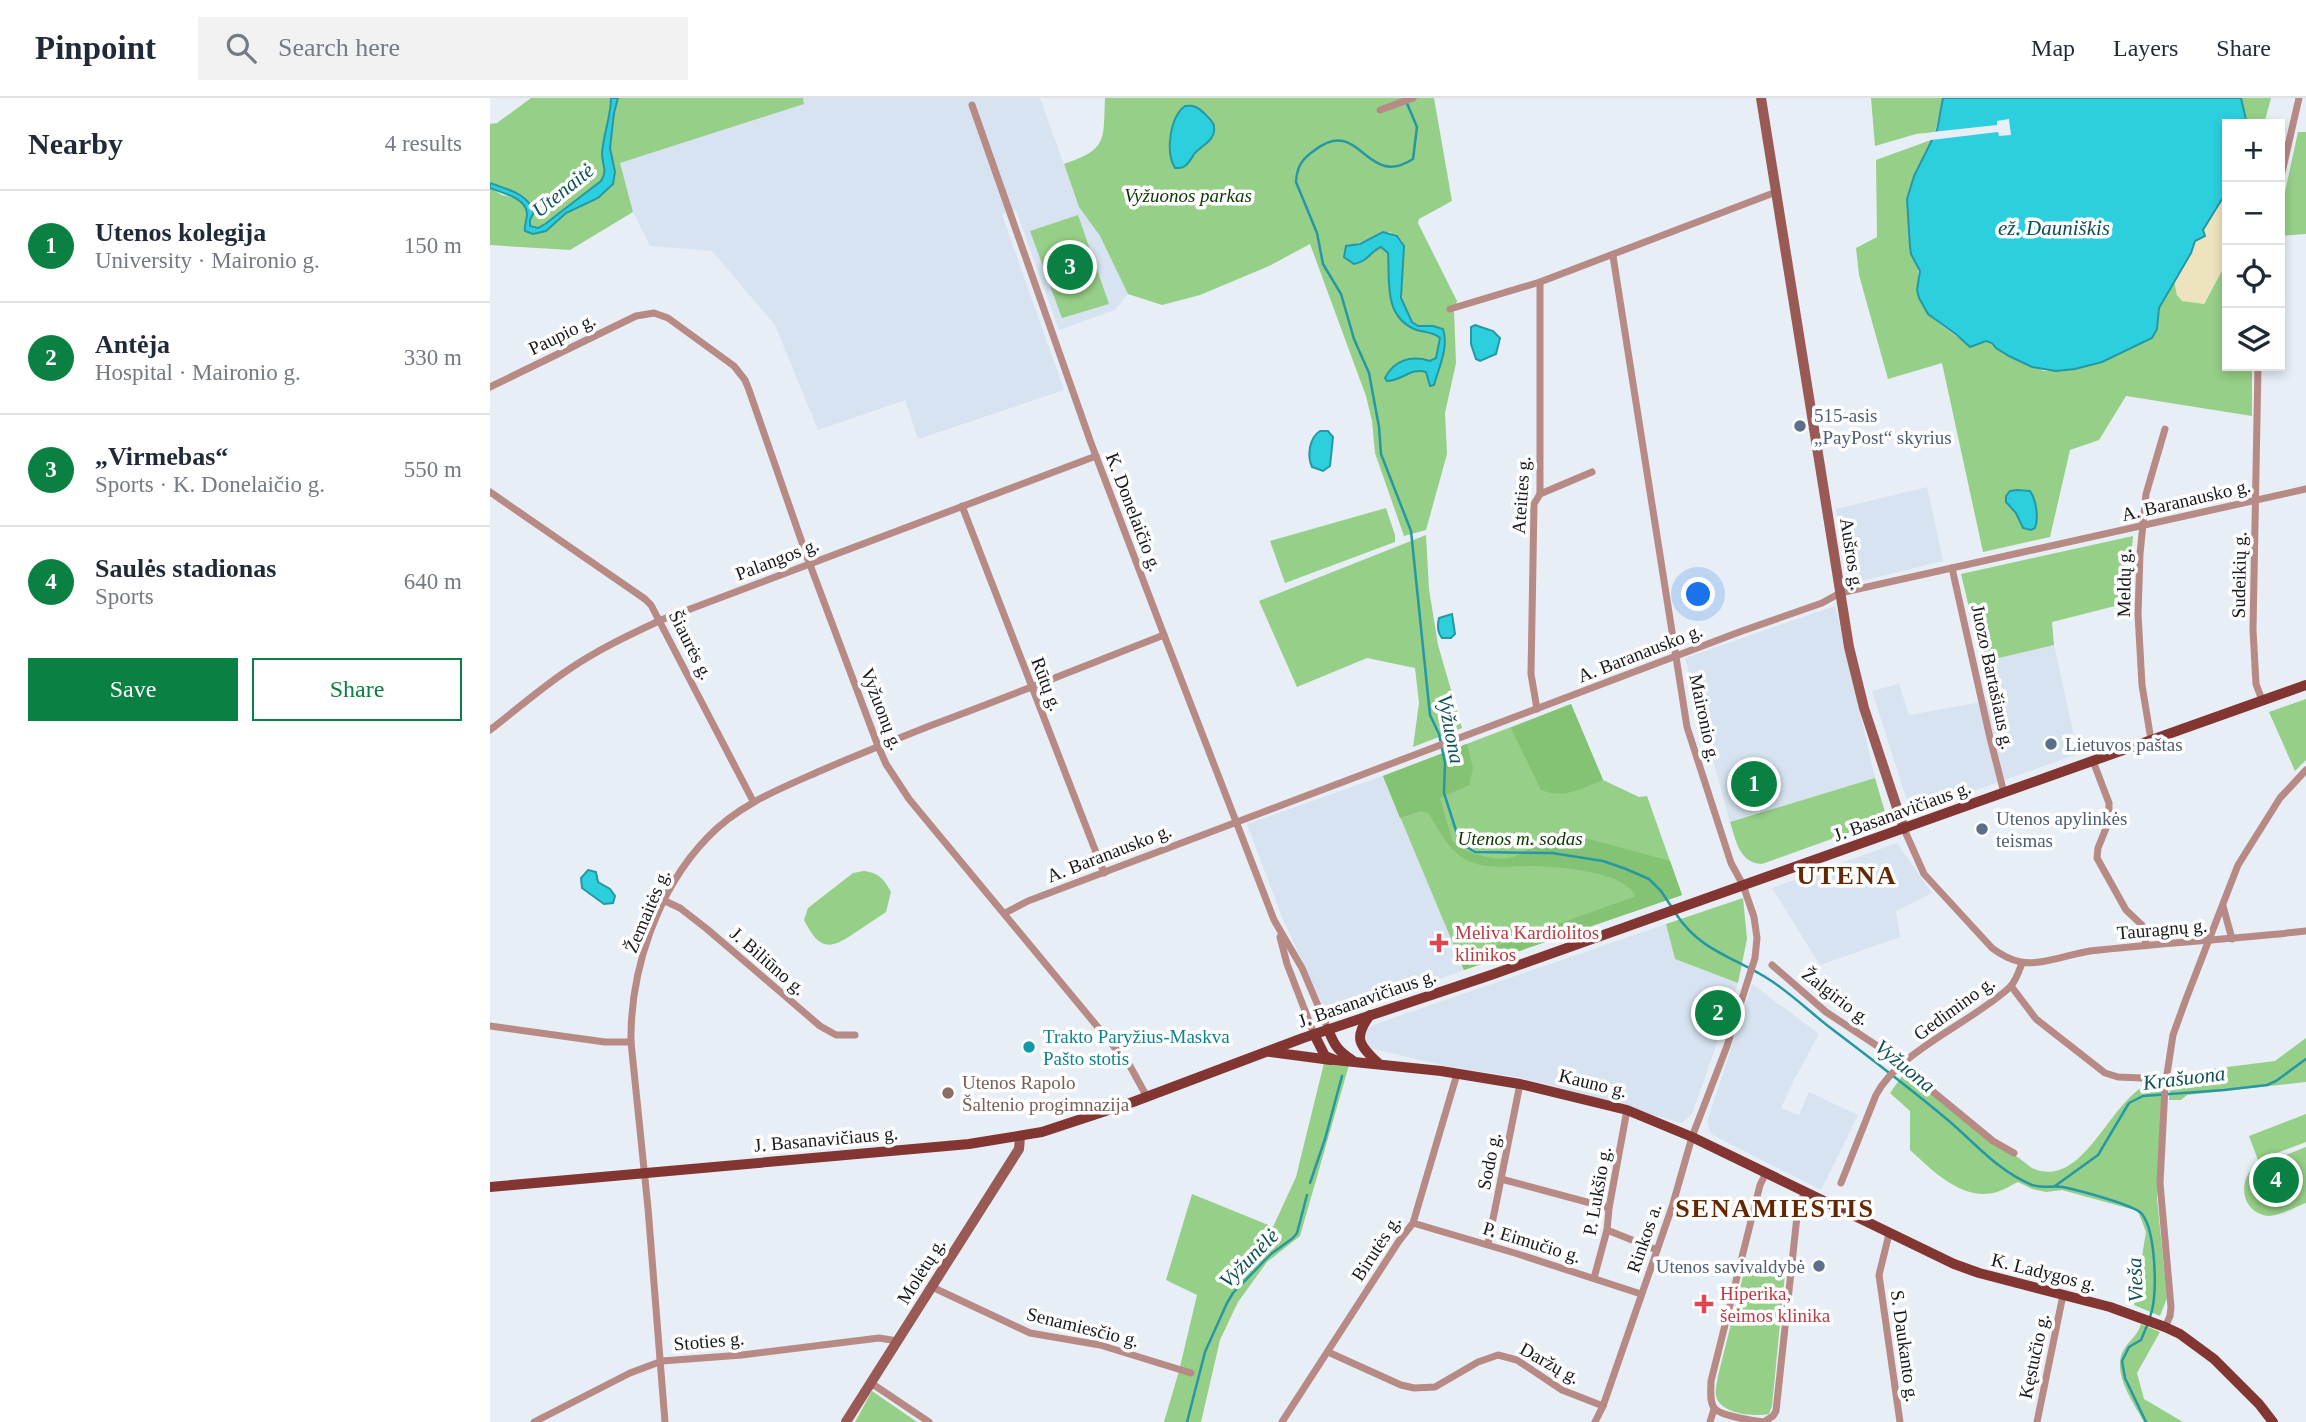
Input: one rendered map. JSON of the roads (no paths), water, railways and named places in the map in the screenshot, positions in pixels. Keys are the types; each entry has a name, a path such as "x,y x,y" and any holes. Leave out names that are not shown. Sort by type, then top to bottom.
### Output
{"main road":[{"name":"J. Basanavičiaus g.","path":"490,1187 970,1144 1020,1137 1063,1126 1328,1029 1688,905 2306,685"},
{"path":"1370,1015 1359,1033 1360,1042 1364,1051 1378,1063"},
{"path":"1328,1029 1334,1046 1354,1061"},
{"path":"1314,1034 1325,1056 1335,1060"},
{"name":"Kauno g.","path":"1268,1051 1378,1063 1520,1084 1627,1110 1692,1136 1785,1183"},
{"name":"K. Ladygos g.","path":"1785,1183 1954,1264 2139,1316 2161,1325 2194,1343 2214,1359 2273,1422"}],"street":[{"path":"1380,110 1413,98"},
{"name":"Aušros g.","path":"1761,98 1849,647 1861,696 1904,829 1928,880 1992,948 2022,963"},
{"path":"2285,159 2299,98"},
{"name":"K. Donelaičio g.","path":"972,105 1097,456 1277,926 1287,964 1314,1034"},
{"path":"1450,309 1540,282 1613,256 1776,192"},
{"name":"Maironio g.","path":"1613,256 1689,738 1731,863 1743,885 1754,917 1757,938 1755,958 1727,1046 1692,1136"},
{"name":"Ateities g.","path":"1537,709 1531,674 1531,601 1534,503 1540,494 1540,282"},
{"name":"Paupio g.","path":"490,387 649,312"},
{"name":"Vyžuonų g.","path":"649,312 668,318 734,366 745,380 810,564 886,764 909,799 1130,1066 1147,1097"},
{"name":"Sudeikių g.","path":"2258,371 2253,629 2256,684 2262,700"},
{"name":"Meldų g.","path":"2151,740 2142,685 2138,614 2141,526 2146,494 2165,429"},
{"name":"Palangos g.","path":"490,730 569,669 661,620 1097,456"},
{"path":"1540,494 1592,472"},
{"name":"A. Baranausko g.","path":"1005,913 1028,901 1822,603 1840,593 2306,489"},
{"name":"Šiaurės g.","path":"490,492 645,598 661,620 753,801"},
{"name":"Rūtų g.","path":"962,506 1104,873"},
{"name":"Juozo Bartašiaus g.","path":"1952,568 2004,793"},
{"name":"Žemaitės g.","path":"665,1422 662,1361 631,1042 632,1006 646,946 664,901 682,869 708,837 753,801 878,746 1164,635"},
{"path":"2093,761 2109,803 2108,828 2098,848 2097,858 2126,910 2142,925 2146,945"},
{"path":"2161,1325 2170,1316 2171,1307 2160,1183 2166,1083 2173,1035 2238,865 2280,798 2306,770"},
{"name":"J. Biliūno g.","path":"664,901 680,908 707,929 820,1026 836,1035 855,1035"},
{"path":"2223,906 2232,939"},
{"name":"K. Donelaičio g.","path":"1277,926 1301,968 1328,1029"},
{"name":"Tauragnų g.","path":"2022,963 2146,945 2306,931"},
{"name":"Gedimino g.","path":"1841,1183 1876,1094 1883,1083 1901,1065 2011,986 2022,963"},
{"name":"Žalgirio g.","path":"1772,965 1826,1012 1901,1065 1993,1141 2014,1153"},
{"path":"2011,986 2036,1019 2105,1073 2166,1083"},
{"path":"490,1026 605,1042 631,1042"},
{"name":"Birutės g.","path":"1282,1422 1413,1223 1457,1074"},
{"name":"Sodo g.","path":"1488,1244 1520,1084"},
{"name":"P. Lukšio g.","path":"1594,1278 1608,1230 1609,1208 1627,1110"},
{"name":"Rinkos a.","path":"1595,1422 1603,1406 1657,1250 1692,1136"},
{"name":"Molėtų g.","path":"846,1422 1019,1149 1020,1137"},
{"path":"1710,1422 1714,1409 1711,1389 1713,1375 1760,1185 1766,1173"},
{"path":"1501,1178 1609,1208"},
{"path":"1714,1409 1755,1421 1771,1421 1776,1411 1798,1207 1805,1192"},
{"name":"P. Eimučio g.","path":"1413,1223 1488,1244 1642,1294"},
{"path":"1608,1230 1657,1250"},
{"name":"S. Daukanto g.","path":"1889,1234 1879,1275 1900,1422"},
{"name":"Senamiesčio g.","path":"932,1287 1030,1333 1100,1345 1191,1373"},
{"name":"Kęstučio g.","path":"2036,1422 2063,1295"},
{"name":"Stoties g.","path":"534,1422 630,1373 662,1361 742,1355 879,1338 898,1341"},
{"name":"Daržų g.","path":"1328,1353 1401,1385 1414,1388 1442,1385 1478,1362 1492,1356 1506,1356 1517,1360 1562,1390 1603,1406"},
{"path":"871,1383 929,1422"}],"water":[{"path":"611,98 618,98 610,148 615,172 613,184 598,198 566,213 546,231 533,234 525,231 526,208 513,197 490,188 490,183 516,193 531,205 534,212 530,226 538,228 545,224 601,181"},
{"name":"ež. Dauniškis","path":"1943,98 2241,98 2246,119 2222,119 2222,199 2203,230 2205,236 2195,241 2191,253 2159,308 2157,329 2152,338 2102,362 2056,371 2032,367 1986,341 1970,347 1928,314 1919,298 1917,290 1920,271 1911,254 1907,199 1914,176 1937,130"},
{"path":"1185,106 1198,108 1213,123 1214,132 1211,139 1186,165 1175,168 1170,153 1171,135 1176,118"},
{"path":"1383,232 1397,236 1404,246 1401,298 1412,322 1418,326 1443,329 1444,350 1434,385 1430,386 1426,372 1421,371 1387,381 1385,378 1393,367 1404,360 1430,361 1436,358 1440,338 1414,329 1397,315 1390,295 1388,253 1381,247 1363,261 1354,264 1344,257 1346,246 1360,244"},
{"path":"1475,325 1493,331 1500,338 1496,354 1480,361 1476,359 1471,344 1471,327"},
{"path":"1320,431 1328,431 1333,437 1330,466 1323,471 1312,467 1310,458 1311,443"},
{"path":"2010,491 2030,491 2034,499 2037,519 2035,528 2031,530 2023,528 2016,513 2006,502"},
{"path":"1452,614 1455,634 1451,638 1442,638 1438,629 1439,618"},
{"path":"588,870 596,872 598,882 610,889 615,896 613,903 604,904 582,888 581,878"}],"waterway":[{"name":"Vyžuona","path":"1406,101 1417,127 1413,159 1397,166 1384,166 1343,141 1330,142 1304,160 1299,167 1296,182 1317,233 1323,264 1341,294 1354,339 1369,373 1381,454 1411,531 1430,715 1439,734 1445,763 1444,793 1460,843 1475,852 1552,853 1603,861 1649,879 1671,906"},
{"name":"Vyžuona","path":"1676,914 1686,927 1708,946 1757,972 1785,991 1949,1121 2008,1172 2032,1185 2080,1191 2118,1202 2142,1214 2153,1249 2154,1295 2150,1317"},
{"name":"Krašuona","path":"2055,1186 2098,1155 2129,1103 2143,1096 2267,1085 2306,1059"},
{"name":"Vyžunėlė","path":"1310,1183 1342,1076"},
{"name":"Vyžunėlė","path":"1187,1422 1205,1352 1227,1303 1233,1293 1271,1254 1297,1233 1307,1195"},
{"name":"Vieša","path":"2146,1422 2125,1378 2122,1361 2129,1347 2141,1340 2148,1323"}],"place":[{"name":"„Virmebas“","path":"1070,267"},
{"name":"515-asis „PayPost“ skyrius","path":"1800,426"},
{"name":"Lietuvos paštas","path":"2051,744"},
{"name":"Utenos kolegija","path":"1754,784"},
{"name":"Utenos apylinkės teismas","path":"1982,829"},
{"name":"Meliva Kardiolitos klinikos","path":"1439,943"},
{"name":"Antėja","path":"1718,1013"},
{"name":"Trakto Paryžius-Maskva Pašto stotis","path":"1029,1047"},
{"name":"Utenos Rapolo Šaltenio progimnazija","path":"948,1093"},
{"name":"Saulės stadionas","path":"2276,1180"},
{"name":"Utenos savivaldybė","path":"1819,1266"},
{"name":"Hiperika, šeimos klinika","path":"1704,1304"}],"district":[{"name":"UTENA","path":"1847,875"},
{"name":"SENAMIESTIS","path":"1775,1208"}],"water label":[{"name":"Utenaitė","path":"563,190"}],"park label":[{"name":"Vyžuonos parkas","path":"1188,195"},
{"name":"Utenos m. sodas","path":"1520,838"}]}
